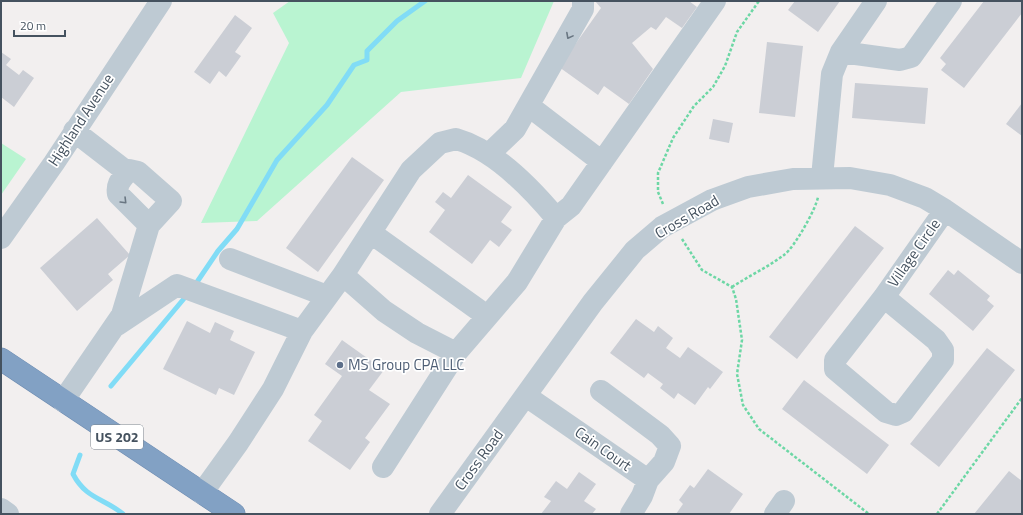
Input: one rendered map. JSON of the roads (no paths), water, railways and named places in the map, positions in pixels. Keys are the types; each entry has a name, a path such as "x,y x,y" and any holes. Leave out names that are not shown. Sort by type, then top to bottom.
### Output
{"highway":[{"name":"US 202","path":"1,359 234,514"}],"street":[{"name":"Highland Avenue","path":"1,238 161,1"},
{"path":"489,154 515,129 583,9 583,1"},
{"path":"382,467 456,353 517,282 556,218 571,206 715,1"},
{"path":"822,177 832,74 841,52 876,1"},
{"path":"841,52 900,60 911,57 951,1"},
{"path":"529,106 602,162"},
{"path":"74,131 127,172"},
{"path":"202,493 238,443 273,389 302,331 343,275 411,170 440,143 456,139 472,144 489,154 527,186 545,204 556,218"},
{"path":"63,401 117,325 122,315 149,225 171,201 138,172 134,170 127,172 116,187 118,194 149,225"},
{"name":"Cross Road","path":"440,514 593,302 630,256 662,227 712,200 748,187 792,179 822,177 850,178 890,185 925,198 1022,263"},
{"name":"Village Circle","path":"884,297 936,340 943,350 943,360 902,412 896,415 886,412 835,369 835,360 884,297 945,210"},
{"path":"371,233 487,316"},
{"path":"230,259 327,296"},
{"path":"343,275 384,310 417,333 456,353"},
{"path":"117,325 177,285 302,331"},
{"path":"601,391 660,435 670,446 664,462 648,480"},
{"name":"Cain Court","path":"526,396 648,480 642,496 630,514"}],"waterway":[{"path":"195,285 218,251 237,229 277,160 327,105 354,65 367,60 367,51 397,21 425,1"},
{"path":"111,386 187,295"},
{"path":"80,455 73,474 78,482 84,489 123,514"}],"place":[{"name":"MS Group CPA LLC","path":"340,365"}]}
